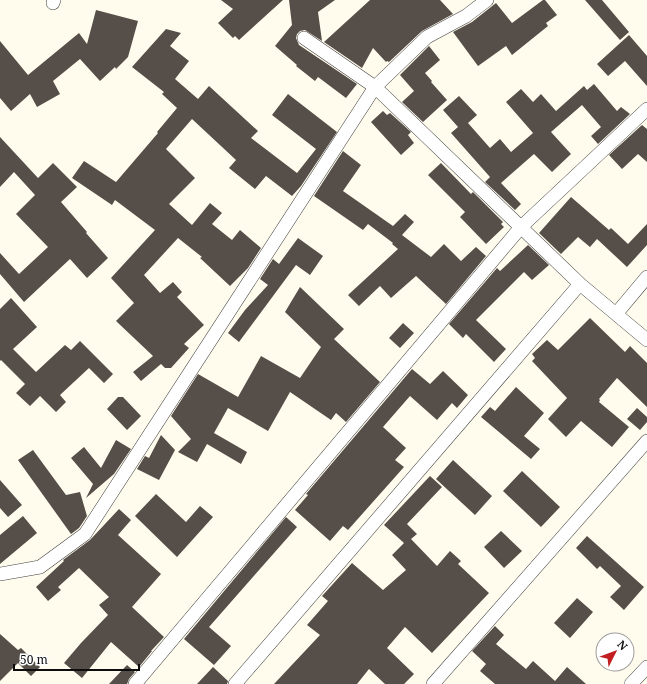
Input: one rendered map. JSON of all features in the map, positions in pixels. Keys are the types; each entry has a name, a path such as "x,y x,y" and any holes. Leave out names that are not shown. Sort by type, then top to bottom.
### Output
{"street":[{"path":"0,574 40,567 84,534 375,87 427,37 466,16 487,0"},
{"path":"304,38 375,87 580,284 647,340"},
{"path":"135,684 521,227 647,109"},
{"path":"616,314 647,277"},
{"path":"235,684 580,284"},
{"path":"433,684 647,441"},
{"path":"631,684 647,667"}],"building":[{"path":"221,0 283,0 239,40 235,36 233,38 218,23 233,9"},
{"path":"289,0 335,0 318,12 322,41 305,30 300,31 296,38 299,45 357,84 346,98 318,77 315,81 296,66 297,65 275,46 292,25"},
{"path":"370,0 440,0 453,14 422,31 389,62 386,62 373,48 362,68 324,42"},
{"path":"545,0 557,15 546,23 548,26 512,55 506,46 478,66 453,32 472,22 496,3 512,23"},
{"path":"585,0 602,0 629,32 620,40"},
{"path":"96,10 138,21 128,57 116,69 115,67 100,81 80,59 53,81 60,94 37,107 30,94 11,111 0,98 0,41 28,75 79,33 87,44"},
{"path":"166,29 181,33 170,46 189,61 175,79 198,99 209,86 258,131 251,138 297,173 316,149 272,115 288,94 337,132 301,186 292,196 266,176 255,189 229,168 236,160 192,119 166,149 195,178 169,204 192,225 210,203 222,213 212,224 232,240 240,230 261,248 248,268 230,286 200,258 202,257 178,238 144,275 160,293 173,282 182,292 177,297 204,325 184,344 189,348 171,368 165,368 161,364 141,381 133,372 153,356 116,321 134,303 111,278 155,230 115,200 112,205 72,178 84,161 116,182 158,133 157,132 177,108 162,94 164,92 132,67"},
{"path":"629,35 647,56 647,86 625,61 608,76 597,64"},
{"path":"429,46 440,60 425,73 447,100 423,122 402,102 414,91 400,75"},
{"path":"594,84 617,111 621,107 630,114 598,144 591,136 601,127 582,105 551,132 571,154 552,172 534,154 501,183 521,204 515,210 485,182 490,177 451,133 458,127 443,110 459,96 477,115 468,123 490,148 500,139 511,152 533,133 506,102 521,89 533,102 541,94 556,111 584,86 587,90"},
{"path":"383,111 387,115 390,113 411,132 408,135 414,143 401,155 371,122"},
{"path":"642,125 647,129 647,162 638,154 622,169 609,155"},
{"path":"0,137 38,178 53,163 77,187 61,202 108,258 87,278 70,259 24,302 0,274 0,253 19,274 48,247 16,214 35,195 14,172 0,187"},
{"path":"343,151 361,165 343,191 393,226 405,214 414,222 402,235 431,257 444,244 461,261 476,247 486,256 446,304 416,276 391,298 380,286 359,306 348,295 398,249 392,244 393,243 368,224 363,230 314,196"},
{"path":"441,163 471,194 473,192 503,222 501,224 504,227 486,244 460,217 465,212 428,175"},
{"path":"571,197 609,230 611,228 628,244 647,224 647,245 627,267 597,239 590,247 578,237 561,254 539,233"},
{"path":"298,238 323,256 310,275 296,265 239,342 228,333 245,310 268,285 260,279 273,259 279,264"},
{"path":"528,245 549,265 532,280 524,272 476,320 506,349 494,362 466,334 463,338 449,324 497,268 500,271"},
{"path":"300,287 344,329 334,339 380,382 346,422 336,413 331,420 290,392 268,431 228,408 214,433 247,452 241,464 207,444 197,462 178,452 191,439 171,416 198,374 238,397 261,356 300,378 321,347 285,312"},
{"path":"11,298 37,327 13,349 36,372 65,345 71,350 80,341 113,374 104,383 89,368 60,395 66,402 56,412 40,396 30,406 16,393 25,384 1,360 0,361 0,309"},
{"path":"590,318 625,352 630,346 647,363 647,407 617,378 599,399 599,402 629,427 612,447 581,421 566,437 548,419 567,398 532,361 535,358 532,354 547,340 558,350"},
{"path":"403,323 414,333 400,348 389,338"},
{"path":"412,369 430,384 443,371 468,395 457,408 452,403 437,420 410,396 383,427 406,448 395,460 404,467 348,530 343,526 330,541 295,510 308,495 306,494"},
{"path":"516,387 544,413 524,436 540,449 531,459 481,417 490,407 495,411"},
{"path":"118,397 123,397 141,416 127,430 107,409"},
{"path":"637,408 647,417 647,422 640,430 627,419"},
{"path":"161,435 175,450 159,480 137,469 145,456 149,458"},
{"path":"116,440 131,449 114,474 86,498 93,484 71,458 84,447 101,468"},
{"path":"33,450 66,495 80,492 87,516 79,528 71,534 18,460"},
{"path":"453,460 492,496 475,515 436,479"},
{"path":"522,471 560,507 541,527 503,491"},
{"path":"430,476 442,487 407,524 417,534 411,539 437,566 450,551 461,561 458,564 489,593 432,653 405,627 387,648 414,674 404,684 385,684 369,669 357,684 274,684 320,635 307,625 328,601 322,596 352,563 383,590 406,570 392,555 404,543 384,525"},
{"path":"0,480 22,505 8,517 0,508"},
{"path":"156,494 186,522 200,506 213,517 177,557 135,516"},
{"path":"119,509 131,520 118,535 161,574 132,607 164,637 139,667 111,642 82,678 64,663 108,615 99,605 109,597 79,568 58,587 61,590 48,601 36,587 64,561 63,560 90,540"},
{"path":"23,516 37,533 0,564 0,535"},
{"path":"286,517 297,527 209,627 231,646 214,665 184,639"},
{"path":"501,531 522,551 504,568 484,547"},
{"path":"587,536 644,587 624,610 610,597 621,586 600,566 597,569 576,548"},
{"path":"577,598 593,612 570,638 554,623"},
{"path":"495,626 504,635 496,644 526,669 533,661 555,681 567,667 586,684 495,684 480,671 486,664 472,651"},
{"path":"0,634 18,650 21,648 40,667 31,676 18,663 0,681"},
{"path":"127,665 135,672 127,684 109,684"},
{"path":"213,667 228,681 227,684 197,684"}]}
